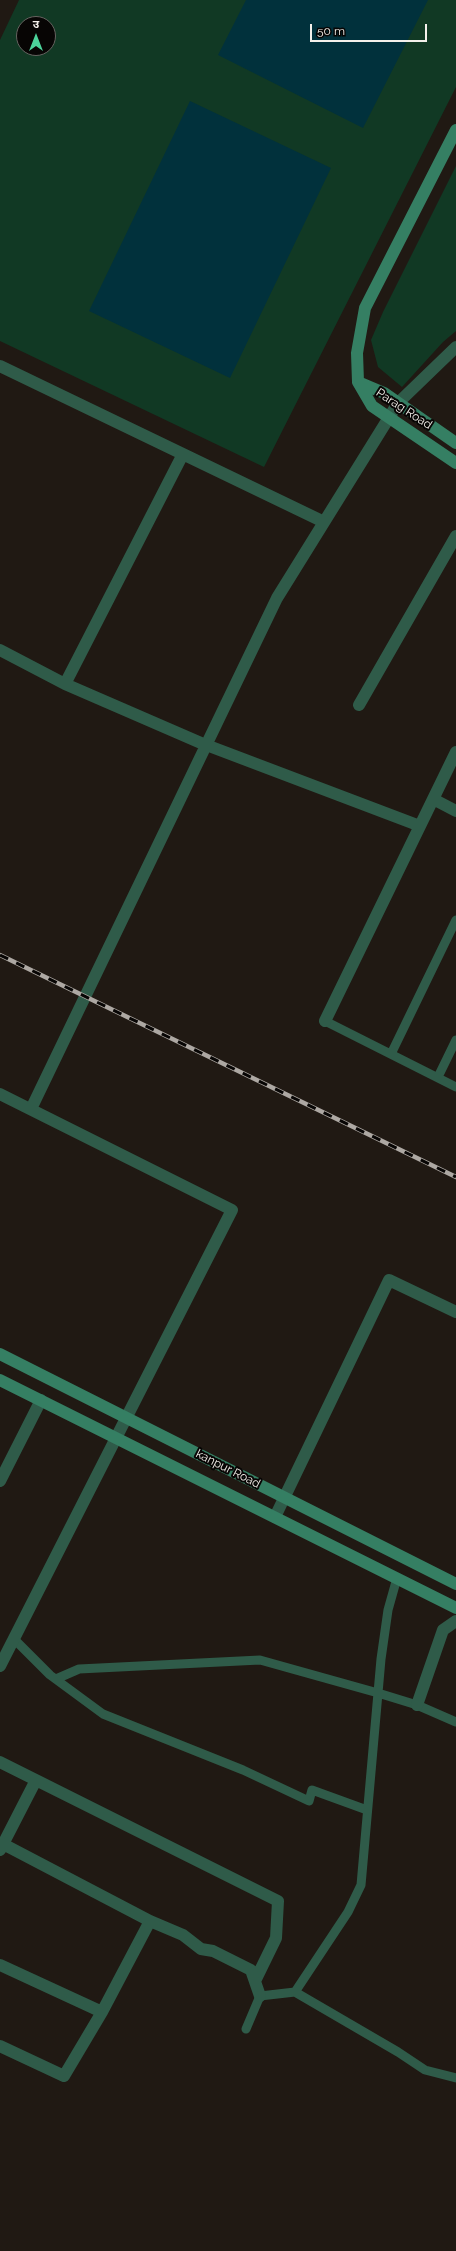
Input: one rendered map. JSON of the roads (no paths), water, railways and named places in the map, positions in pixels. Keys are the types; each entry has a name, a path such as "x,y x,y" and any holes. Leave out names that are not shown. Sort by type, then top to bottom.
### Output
{"street":[{"path":"358,382 357,353 365,308 456,130"},
{"path":"31,1109 277,598 388,417 398,403 456,347"},
{"path":"0,366 324,522"},
{"name":"Parag Road","path":"358,382 384,393 456,443"},
{"name":"Parag Road","path":"358,382 372,406 456,463"},
{"path":"66,684 183,454"},
{"path":"359,705 456,536"},
{"path":"0,650 66,684 207,744 420,826"},
{"path":"325,1021 456,752"},
{"path":"433,799 456,811"},
{"path":"0,1094 232,1210 14,1638 4,1650 0,1666"},
{"path":"274,1517 389,1280 456,1312"},
{"name":"kanpur Road","path":"0,1354 456,1584"},
{"path":"0,1380 456,1608"},
{"path":"0,1481 40,1400"},
{"path":"417,1705 443,1630 456,1621"},
{"path":"0,1762 278,1900 276,1938 255,1981"},
{"path":"36,1780 1,1847 183,1935 201,1949 213,1951 251,1970 260,1996"},
{"path":"0,2046 64,2076 102,2012 150,1920"},
{"path":"0,1965 102,2012"}],"lane":[{"path":"391,1054 453,934 456,920"},
{"path":"325,1021 456,1087"},
{"path":"438,1077 456,1040"},
{"path":"295,1992 348,1912 361,1885 378,1692 388,1610 397,1578"},
{"path":"14,1638 56,1679 103,1714 243,1770 310,1801 312,1790 368,1810"},
{"path":"56,1679 78,1669 260,1660 378,1692 417,1705 456,1722"},
{"path":"246,2029 260,1996 295,1992 398,2052 425,2070 456,2078"}],"water":[{"path":"246,0 428,0 363,128 218,55"},
{"path":"190,101 331,168 230,378 89,311"}],"railway":[{"path":"0,955 456,1177"}]}
